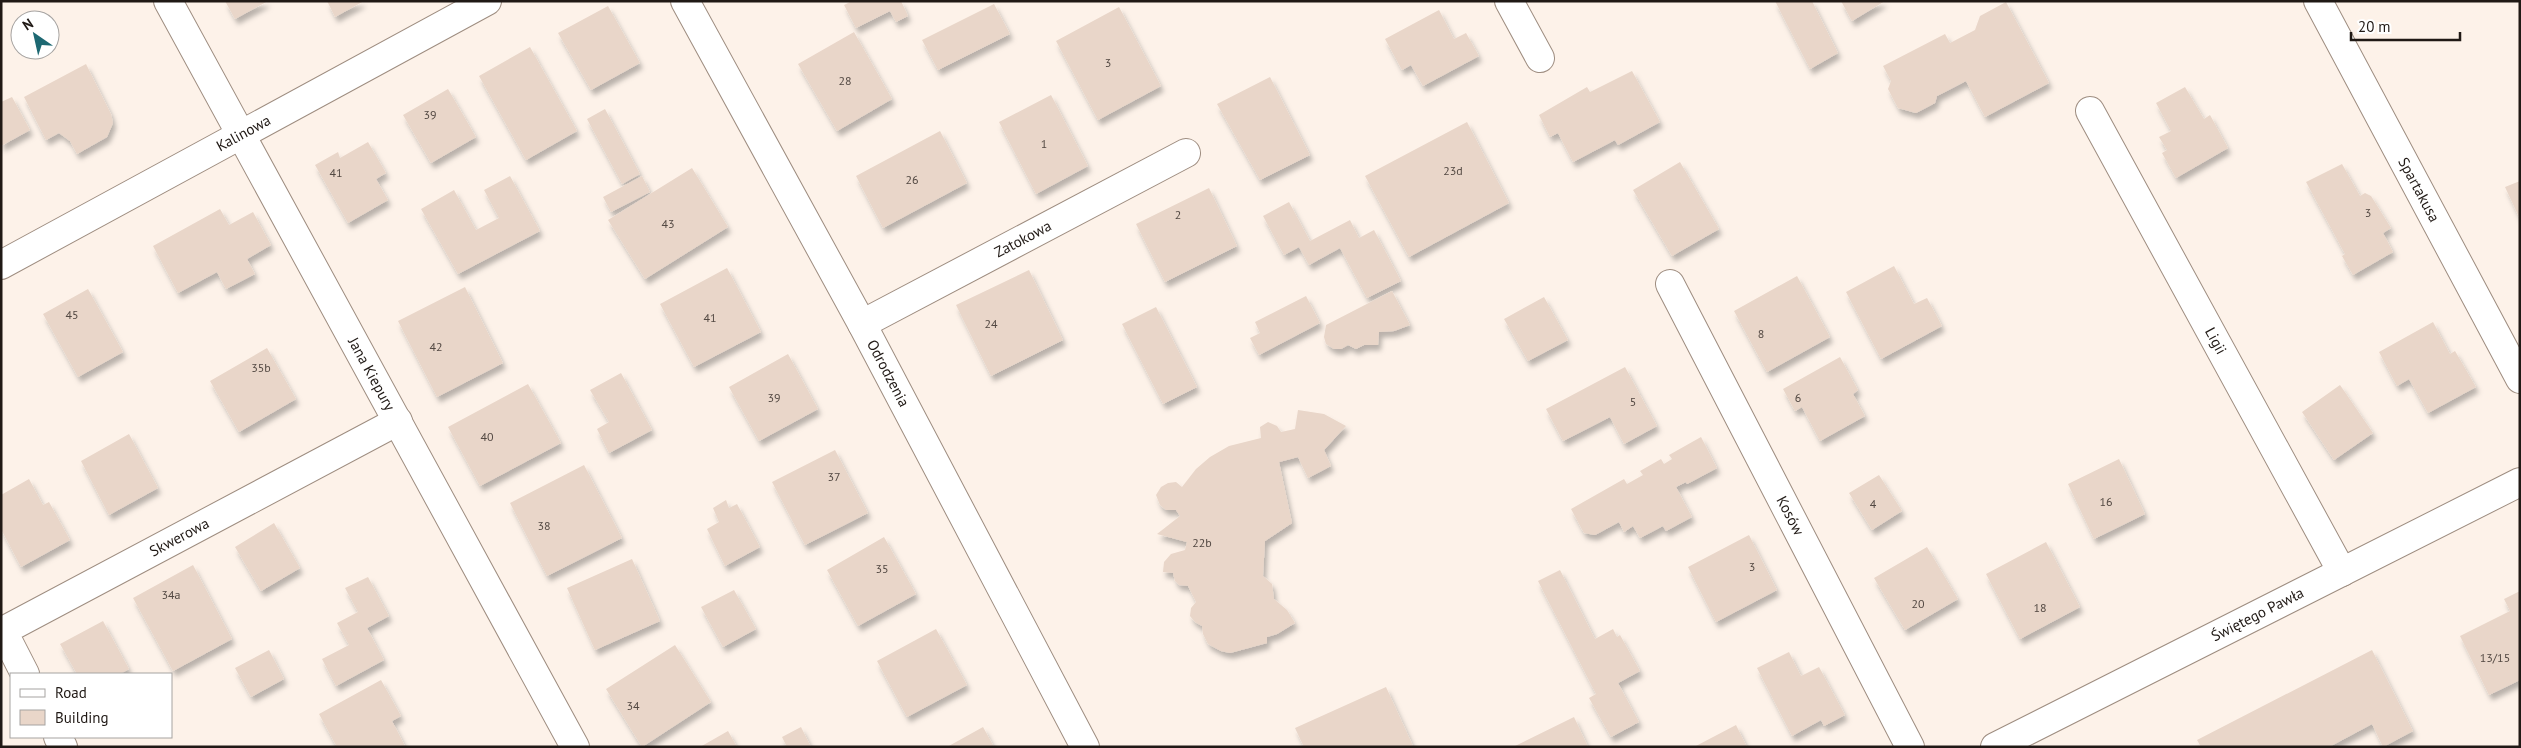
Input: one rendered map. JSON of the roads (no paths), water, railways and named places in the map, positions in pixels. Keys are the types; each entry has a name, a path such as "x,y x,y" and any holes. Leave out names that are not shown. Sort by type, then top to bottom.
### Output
{"street":[{"name":"Jana Kiepury","path":"168,1 575,747"},
{"name":"Kalinowa","path":"1,265 488,1"},
{"name":"Odrodzenia","path":"685,1 862,324 1085,747"},
{"path":"1509,1 1540,58"},
{"name":"Spartakusa","path":"2318,1 2520,379"},
{"name":"Ligii","path":"2090,111 2342,572"},
{"name":"Zatokowa","path":"862,324 1186,153"},
{"name":"Kosów","path":"1670,284 1910,747"},
{"name":"Skwerowa","path":"24,673 3,631 398,421"},
{"name":"Świętego Pawła","path":"1995,747 2035,738 2342,572 2520,482"}]}
